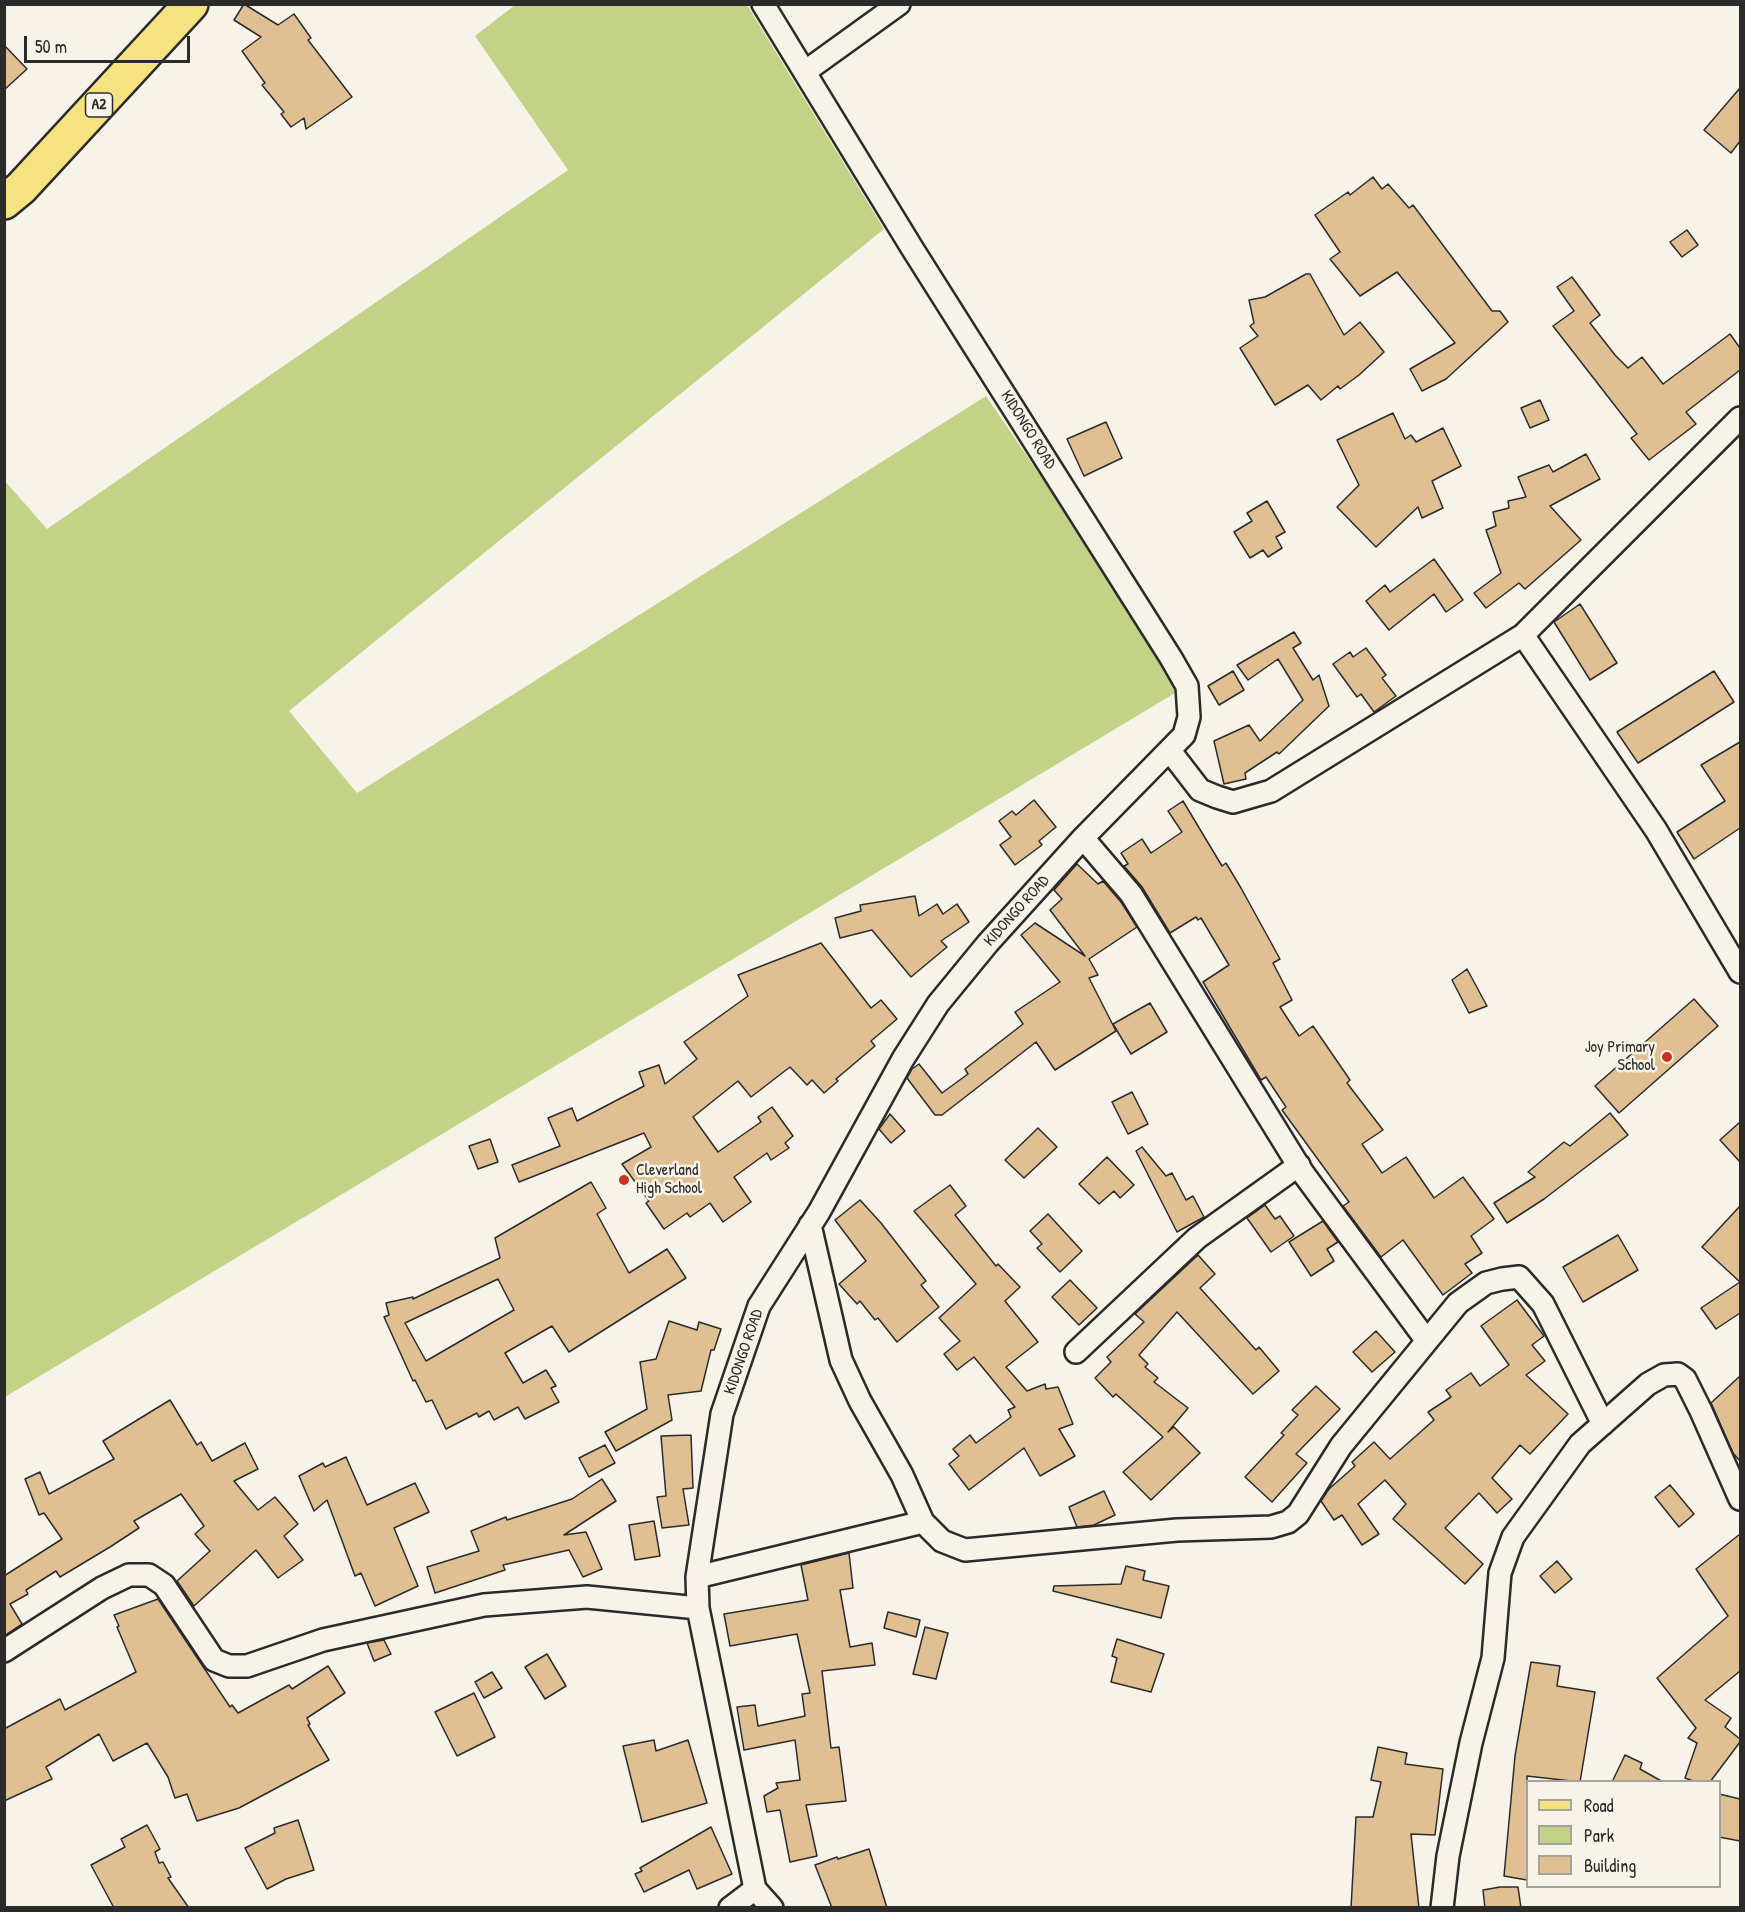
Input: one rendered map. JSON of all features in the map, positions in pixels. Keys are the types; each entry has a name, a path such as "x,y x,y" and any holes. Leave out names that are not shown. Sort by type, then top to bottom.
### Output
{"main road":[{"name":"A2","path":"4,202 91,114 191,4"}],"street":[{"name":"KIDONGO ROAD","path":"755,1889 698,1608 697,1577 722,1414 759,1306 810,1225 903,1059 938,1004 987,943 1083,838 1184,735 1189,717 1187,686 1040,447 912,248 763,4"},
{"path":"806,71 899,4"},
{"path":"1170,751 1200,790 1233,802 1271,791 1523,635 1740,418"},
{"path":"1523,635 1656,830 1740,972"},
{"path":"1083,838 1131,894 1299,1166 1427,1341"},
{"path":"1076,1352 1197,1238 1299,1166"},
{"path":"810,1225 841,1360 860,1401 902,1475 923,1522 942,1541 965,1550 1177,1530 1271,1527 1288,1522 1298,1514 1341,1446 1458,1303 1486,1283 1519,1277 1543,1304 1603,1424"},
{"path":"1442,1908 1448,1856 1493,1658 1500,1573 1513,1537 1580,1444 1648,1384 1664,1375 1678,1374 1685,1379 1701,1411 1740,1499"},
{"path":"697,1577 923,1522"},
{"path":"4,1651 102,1588 129,1575 149,1575 164,1585 214,1660 229,1666 247,1666 323,1640 484,1605 587,1596 698,1608"},
{"path":"730,1908 755,1889 772,1908"}],"green space":[{"path":"515,5 747,5 884,229 289,711 357,793 986,396 1185,687 5,1397 4,480 47,529 568,170 475,36"}],"building":[{"path":"244,4 278,25 294,14 311,38 308,40 352,97 306,129 304,118 291,127 281,114 284,112 262,85 265,83 242,51 261,37 234,20"},
{"path":"4,45 27,69 4,90"},
{"path":"1740,88 1740,141 1731,153 1704,130"},
{"path":"1373,177 1382,189 1388,184 1409,208 1413,205 1492,311 1500,311 1508,322 1446,379 1422,391 1410,369 1455,343 1397,272 1360,296 1330,259 1340,252 1315,215 1348,192 1350,195"},
{"path":"1687,230 1698,245 1682,257 1670,242"},
{"path":"1306,274 1310,274 1344,335 1360,322 1384,352 1359,375 1340,389 1338,386 1321,400 1308,385 1275,405 1240,348 1258,336 1250,326 1254,323 1249,300 1265,297"},
{"path":"1572,277 1600,315 1590,323 1615,355 1628,368 1642,357 1663,384 1730,334 1740,348 1740,370 1686,412 1696,424 1649,460 1631,438 1637,434 1553,326 1574,311 1557,287"},
{"path":"1540,400 1549,420 1530,428 1521,408"},
{"path":"1393,413 1405,439 1411,435 1416,442 1443,428 1461,466 1432,481 1443,508 1422,518 1418,507 1376,547 1337,507 1359,485 1337,440"},
{"path":"1106,422 1122,458 1084,476 1067,439"},
{"path":"1586,454 1600,479 1550,506 1581,540 1525,589 1519,583 1486,608 1474,593 1501,573 1486,530 1496,526 1493,512 1509,508 1508,501 1526,497 1518,477 1549,465 1553,472"},
{"path":"1267,501 1285,532 1276,537 1282,548 1268,557 1263,550 1250,558 1234,532 1252,521 1247,513"},
{"path":"1434,559 1463,600 1446,612 1434,594 1389,630 1366,601 1385,585 1390,592"},
{"path":"1580,604 1617,663 1590,680 1554,622"},
{"path":"1294,632 1301,643 1293,648 1313,680 1319,675 1329,706 1279,754 1277,752 1245,773 1246,779 1224,784 1214,741 1249,725 1260,741 1303,700 1278,659 1248,680 1237,665"},
{"path":"1366,648 1386,675 1382,678 1396,696 1374,712 1361,694 1357,697 1333,664 1350,652 1353,657"},
{"path":"1233,671 1244,690 1219,705 1208,686"},
{"path":"1714,671 1734,702 1638,763 1617,732"},
{"path":"1740,742 1740,828 1694,859 1677,832 1725,801 1701,765"},
{"path":"1034,800 1056,827 1039,841 1042,845 1015,865 1000,845 1011,837 999,821 1012,811 1016,815"},
{"path":"1183,801 1222,866 1226,863 1280,959 1273,963 1292,1000 1280,1007 1299,1036 1313,1026 1350,1080 1347,1083 1383,1130 1362,1144 1382,1173 1406,1157 1434,1198 1463,1177 1494,1219 1471,1236 1482,1253 1465,1264 1472,1273 1443,1295 1403,1240 1381,1257 1343,1206 1349,1202 1282,1110 1286,1107 1266,1077 1261,1080 1203,982 1229,965 1201,918 1198,920 1196,917 1170,933 1142,887 1124,866 1128,864 1121,853 1142,839 1151,853 1182,832 1168,811"},
{"path":"1077,864 1098,884 1103,881 1121,902 1137,927 1089,959 1098,975 1089,978 1116,1031 1055,1070 1036,1042 942,1115 935,1115 907,1078 912,1069 919,1064 942,1093 968,1074 965,1069 1023,1024 1015,1012 1060,982 1021,935 1035,923 1085,956 1050,910 1062,899 1054,890"},
{"path":"915,896 919,916 937,904 943,914 957,904 969,922 941,941 947,947 911,977 872,930 840,938 835,918 861,911 860,905"},
{"path":"821,943 871,1008 881,1000 897,1019 871,1041 875,1046 836,1079 838,1081 824,1093 812,1080 807,1085 790,1067 751,1097 738,1081 693,1117 718,1152 761,1122 758,1117 772,1107 793,1136 785,1143 789,1148 771,1160 767,1153 734,1177 751,1202 723,1222 710,1203 690,1217 687,1213 664,1229 646,1203 649,1201 622,1164 651,1147 644,1133 519,1182 512,1165 560,1146 548,1118 572,1108 577,1121 644,1086 639,1072 659,1065 665,1084 697,1059 684,1042 748,996 738,975"},
{"path":"1467,969 1487,1006 1469,1013 1452,980"},
{"path":"1694,999 1718,1026 1619,1113 1595,1086"},
{"path":"1150,1003 1167,1032 1131,1054 1113,1024"},
{"path":"1132,1092 1148,1124 1128,1134 1112,1102"},
{"path":"1610,1113 1628,1135 1544,1199 1507,1223 1494,1203 1535,1177 1528,1172 1564,1142 1570,1146"},
{"path":"890,1114 905,1131 891,1143 879,1129"},
{"path":"1740,1122 1740,1162 1720,1140"},
{"path":"1038,1128 1057,1147 1024,1178 1005,1160"},
{"path":"490,1139 498,1162 478,1169 469,1146"},
{"path":"1142,1147 1166,1176 1172,1173 1186,1200 1193,1196 1204,1217 1177,1232 1136,1151"},
{"path":"1107,1157 1134,1185 1120,1198 1114,1191 1099,1204 1079,1184"},
{"path":"591,1182 606,1208 597,1214 629,1273 667,1249 686,1278 569,1352 552,1326 505,1353 523,1383 546,1370 556,1386 551,1388 559,1402 525,1419 518,1407 494,1420 489,1411 479,1417 477,1413 446,1429 432,1400 426,1402 415,1380 413,1381 384,1317 389,1315 386,1303 413,1297 413,1299 500,1258 495,1238","holes":["498,1279 514,1310 426,1361 405,1323"]},
{"path":"950,1185 966,1206 955,1215 996,1266 998,1264 1020,1287 1005,1301 1038,1342 1006,1367 1027,1391 1045,1384 1046,1389 1058,1387 1073,1424 1059,1429 1075,1456 1040,1476 1024,1448 969,1490 949,1464 959,1456 953,1449 970,1435 976,1443 1011,1417 1008,1410 1015,1407 974,1357 957,1370 944,1354 960,1341 939,1318 976,1284 914,1211"},
{"path":"860,1200 926,1281 921,1285 939,1307 897,1342 878,1318 875,1320 860,1301 857,1304 839,1284 866,1261 835,1220"},
{"path":"1265,1205 1275,1219 1280,1216 1294,1236 1271,1252 1247,1218"},
{"path":"1740,1206 1740,1282 1702,1247"},
{"path":"1048,1214 1082,1251 1060,1272 1037,1248 1042,1244 1030,1231"},
{"path":"1323,1221 1338,1242 1327,1249 1334,1261 1311,1276 1289,1242"},
{"path":"1618,1235 1638,1270 1583,1302 1563,1267"},
{"path":"1198,1255 1215,1274 1200,1288 1256,1350 1259,1347 1279,1371 1253,1394 1177,1312 1139,1355 1148,1364 1145,1367 1158,1378 1154,1382 1188,1408 1168,1432 1174,1427 1200,1453 1151,1500 1123,1472 1163,1437 1116,1394 1113,1397 1095,1378 1111,1362 1107,1357 1144,1322 1135,1314"},
{"path":"1070,1280 1097,1308 1079,1325 1052,1297"},
{"path":"1740,1282 1740,1313 1716,1329 1701,1308"},
{"path":"1517,1300 1544,1336 1532,1345 1545,1361 1526,1375 1568,1414 1530,1454 1520,1445 1492,1478 1512,1499 1497,1513 1479,1493 1445,1528 1483,1564 1465,1584 1393,1519 1406,1504 1385,1480 1358,1504 1379,1534 1362,1545 1342,1515 1334,1520 1321,1501 1329,1489 1355,1466 1352,1462 1374,1442 1390,1459 1434,1420 1428,1412 1451,1397 1446,1390 1471,1373 1480,1386 1509,1365 1481,1326"},
{"path":"669,1321 697,1330 699,1322 721,1329 714,1350 711,1350 701,1391 668,1395 672,1420 616,1451 605,1432 647,1409 640,1362 656,1359"},
{"path":"1376,1331 1395,1352 1372,1372 1353,1352"},
{"path":"1740,1376 1740,1461 1733,1453 1711,1403"},
{"path":"1316,1386 1340,1409 1296,1454 1307,1463 1272,1502 1245,1477 1284,1435 1281,1433 1298,1415 1292,1410"},
{"path":"170,1400 197,1445 201,1442 212,1461 245,1443 258,1469 234,1481 258,1510 275,1497 298,1524 284,1536 303,1560 278,1578 256,1550 194,1606 177,1581 210,1551 195,1534 204,1526 181,1494 134,1521 139,1528 110,1547 60,1577 56,1571 26,1590 28,1594 10,1604 22,1624 4,1636 4,1576 62,1539 44,1513 39,1515 25,1479 40,1472 49,1494 114,1459 103,1441"},
{"path":"691,1435 693,1488 683,1489 689,1525 662,1528 657,1497 666,1496 661,1436"},
{"path":"605,1445 615,1463 589,1477 579,1458"},
{"path":"346,1457 367,1505 415,1483 429,1512 394,1528 418,1586 375,1606 361,1573 355,1576 327,1500 314,1511 299,1476 323,1463 325,1467"},
{"path":"602,1479 616,1501 564,1535 586,1532 602,1569 583,1577 569,1550 503,1565 505,1570 435,1593 427,1567 479,1551 471,1531 506,1517 507,1520 572,1499"},
{"path":"1670,1485 1694,1514 1679,1527 1655,1497"},
{"path":"1104,1491 1115,1515 1094,1525 1077,1527 1069,1507"},
{"path":"654,1521 660,1556 635,1560 629,1525"},
{"path":"1740,1534 1740,1671 1705,1700 1731,1718 1725,1727 1740,1739 1740,1742 1712,1780 1685,1778 1697,1743 1688,1738 1696,1728 1657,1678 1728,1616 1696,1569"},
{"path":"849,1553 853,1588 840,1590 850,1647 872,1643 875,1665 822,1671 831,1748 839,1747 846,1801 806,1805 817,1856 790,1862 780,1810 767,1812 764,1796 778,1788 776,1783 800,1780 795,1740 744,1750 737,1707 755,1705 758,1726 805,1716 802,1694 810,1693 797,1634 730,1646 724,1614 808,1600 801,1565"},
{"path":"1557,1561 1572,1579 1555,1593 1540,1576"},
{"path":"1126,1566 1145,1571 1143,1580 1169,1586 1161,1618 1053,1591 1054,1586 1121,1584"},
{"path":"158,1599 230,1707 232,1705 238,1713 289,1685 292,1689 328,1666 345,1693 307,1718 310,1724 308,1725 329,1760 239,1808 197,1821 187,1794 175,1798 168,1777 147,1743 113,1761 99,1734 46,1767 52,1779 4,1801 4,1729 60,1699 65,1710 136,1672 114,1615"},
{"path":"888,1612 920,1620 916,1637 884,1628"},
{"path":"925,1627 948,1633 936,1679 913,1674"},
{"path":"1117,1639 1164,1654 1151,1692 1111,1682 1117,1658 1112,1656"},
{"path":"384,1640 391,1654 374,1661 367,1643"},
{"path":"547,1654 566,1686 545,1699 525,1667"},
{"path":"1531,1662 1560,1666 1557,1686 1595,1692 1580,1780 1527,1776 1526,1880 1504,1876 1515,1756"},
{"path":"492,1672 502,1688 484,1698 475,1682"},
{"path":"474,1693 495,1737 457,1756 435,1712"},
{"path":"654,1740 656,1751 688,1740 707,1803 642,1822 623,1746"},
{"path":"1378,1747 1407,1753 1405,1764 1443,1769 1435,1835 1411,1834 1419,1908 1351,1908 1356,1817 1373,1817 1381,1782 1371,1780"},
{"path":"1625,1755 1642,1763 1640,1769 1659,1780 1613,1780"},
{"path":"1721,1794 1740,1799 1740,1841 1721,1837"},
{"path":"298,1820 314,1870 286,1879 267,1889 245,1848 275,1833 274,1828"},
{"path":"147,1825 160,1849 155,1852 159,1863 163,1862 171,1877 168,1878 189,1908 114,1908 91,1865 125,1847 121,1839"},
{"path":"711,1827 732,1874 697,1889 689,1870 644,1892 635,1874 642,1871 640,1868"},
{"path":"869,1849 887,1908 832,1908 815,1865"},
{"path":"1518,1887 1521,1908 1485,1908 1483,1890"}],"place":[{"name":"Joy Primary School","path":"1667,1057"},
{"name":"Cleverland High School","path":"624,1180"}]}
